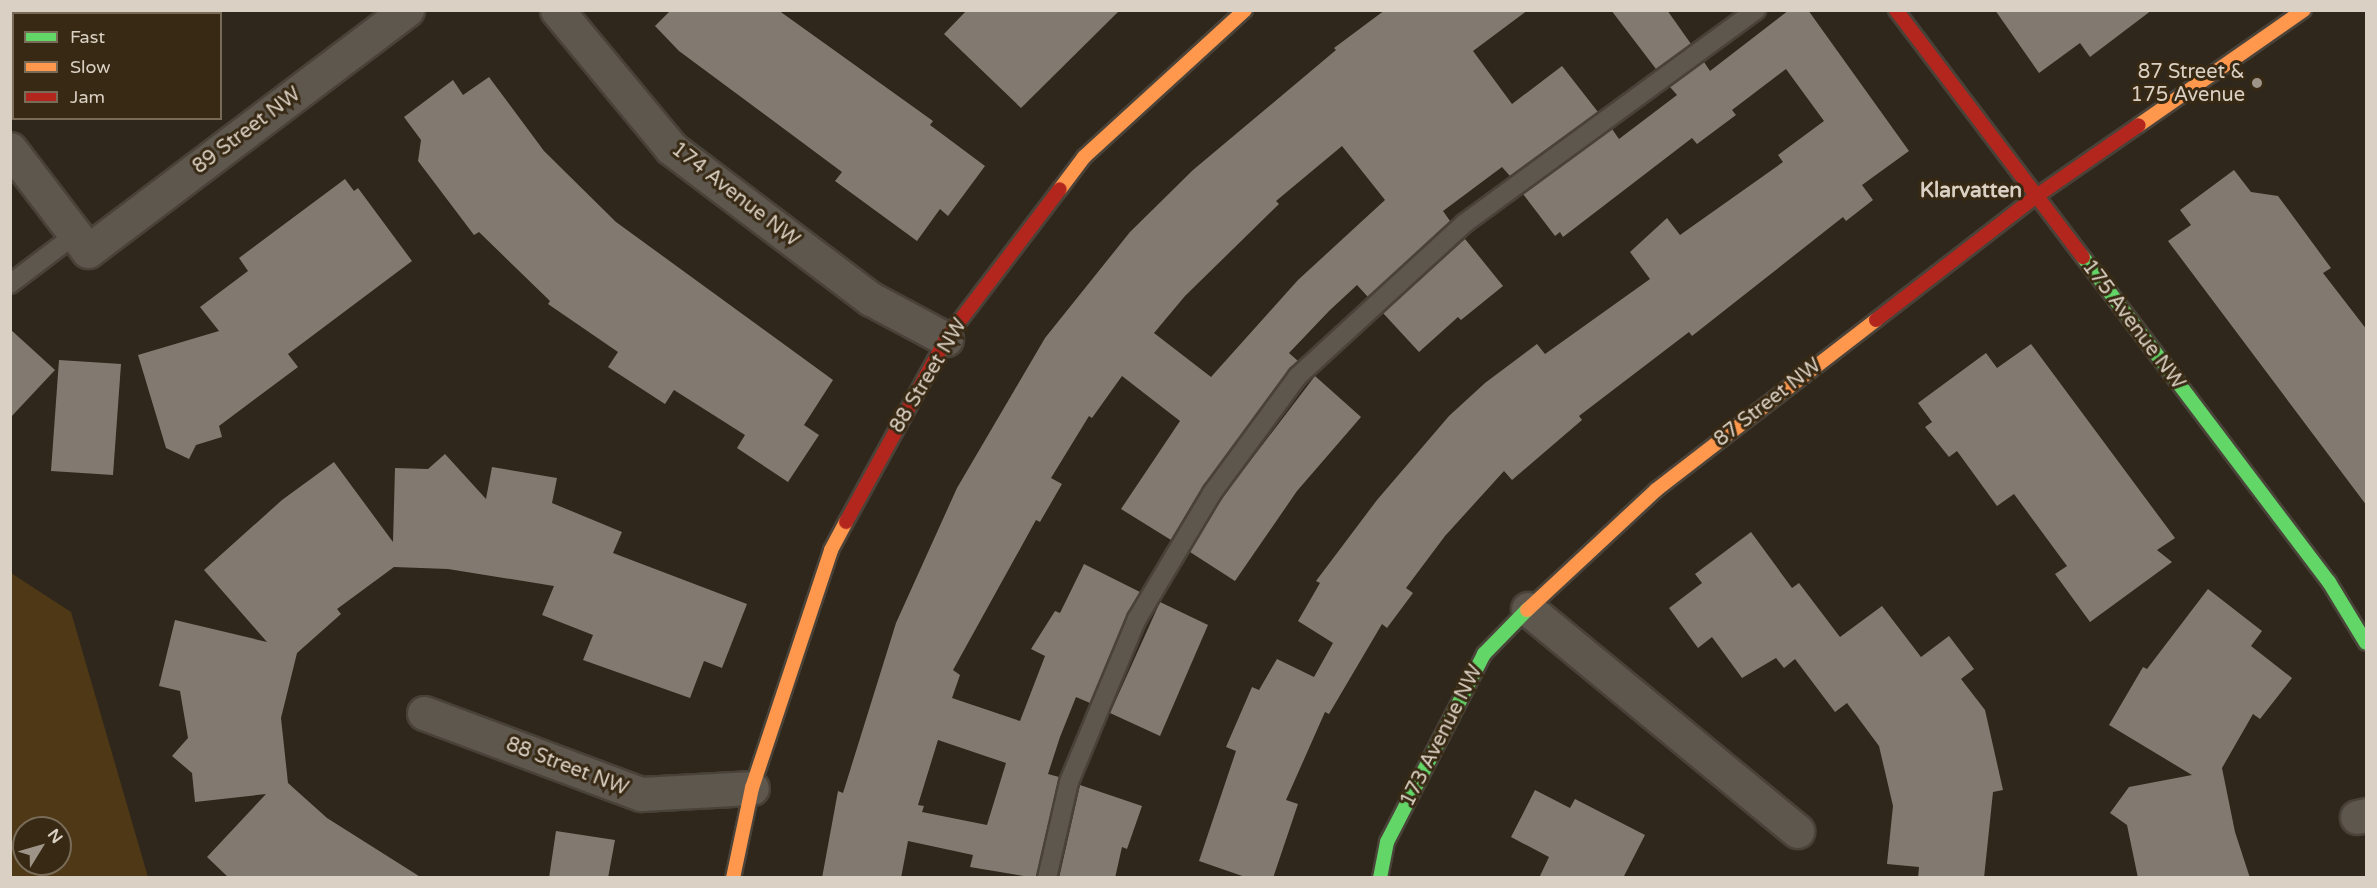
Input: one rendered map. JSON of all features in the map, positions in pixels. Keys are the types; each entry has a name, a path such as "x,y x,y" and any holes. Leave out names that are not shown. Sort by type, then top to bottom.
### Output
{"street":[{"name":"89 Street NW","path":"82,243 407,10"},
{"name":"174 Avenue NW","path":"557,10 671,148 872,299 946,339"},
{"name":"88 Street NW","path":"733,878 752,788 831,550 946,339 1084,157 1245,10"},
{"name":"175 Avenue NW","path":"1896,10 2035,197 2329,582 2367,643"},
{"name":"87 Street NW","path":"1528,609 1656,490 2035,197 2304,10"},
{"path":"10,149 82,243"},
{"path":"1528,609 1797,831"},
{"name":"173 Avenue NW","path":"1380,878 1387,842 1484,654 1528,609"},
{"name":"88 Street NW","path":"424,713 641,794 752,788"}],"lane":[{"path":"1047,878 1069,782 1137,619 1212,493 1298,376 1466,223 1756,10"},
{"path":"10,284 82,243"}],"shaded area":[{"path":"11,573 71,612 148,877 11,877"}],"building":[{"path":"671,10 778,10 933,121 930,125 985,166 948,216 940,209 917,241 835,181 842,172 679,51 655,26"},
{"path":"967,10 1120,10 1021,108 944,34"},
{"path":"1385,10 1528,10 1473,51 1512,104 1562,66 1598,112 1510,176 1502,167 1443,211 1450,221 1368,297 1357,285 1329,311 1289,353 1298,361 1203,486 1171,540 1121,509 1180,421 1122,376 1092,418 1089,416 1051,478 1062,484 1040,522 1036,520 953,670 960,675 952,698 1020,721 1045,656 1031,649 1055,611 1060,613 1084,564 1140,592 1090,703 1076,697 1060,737 1048,774 1059,777 1036,878 970,867 973,855 908,841 901,878 822,878 838,791 843,793 896,623 957,488 1045,338 1130,232 1193,170 1336,50 1334,48","holes":["1342,146 1385,200 1298,280 1211,377 1154,333 1185,296 1279,204 1276,201","938,740 1006,763 987,825 922,812 924,806 918,805"]},
{"path":"1611,10 1667,10 1691,44 1656,69"},
{"path":"1789,10 1808,10 1909,151 1862,185 1873,200 1846,221 1843,217 1692,336 1689,332 1579,416 1582,420 1512,480 1504,471 1445,536 1406,588 1413,593 1387,628 1382,624 1329,714 1325,712 1286,800 1298,804 1273,878 1248,878 1199,861 1236,751 1226,747 1252,687 1259,690 1277,659 1314,677 1333,643 1298,621 1320,583 1316,581 1377,500 1449,416 1485,383 1537,344 1545,354 1650,279 1630,252 1667,218 1680,235 1783,162 1778,155 1824,121 1786,69 1732,110 1736,115 1697,144 1692,138 1563,237 1560,232 1555,236 1523,194 1612,129 1619,139 1677,95 1670,87 1704,62 1710,71"},
{"path":"1995,10 2152,10 2090,57 2080,43 2039,73"},
{"path":"489,77 544,151 616,222 833,380 804,425 819,435 788,482 737,448 745,435 674,390 665,404 608,367 618,352 548,304 550,301 479,232 474,235 418,161 421,140 404,117 453,80 463,95"},
{"path":"2234,170 2251,192 2278,196 2331,268 2323,273 2367,330 2367,506 2168,241 2191,225 2180,210"},
{"path":"345,179 354,191 358,188 412,261 288,354 298,367 219,426 222,437 196,445 189,459 166,448 138,355 219,331 200,307 248,271 239,258"},
{"path":"1465,239 1503,286 1461,320 1458,317 1419,352 1383,313"},
{"path":"10,329 55,370 10,418"},
{"path":"2031,344 2175,538 2157,550 2172,562 2090,622 2055,574 2067,566 2014,494 1997,506 1957,451 1949,457 1925,427 1932,422 1918,403 1986,353 1997,368"},
{"path":"59,360 121,364 113,475 51,471"},
{"path":"1315,376 1361,417 1297,491 1235,581 1190,552 1221,499"},
{"path":"445,454 486,499 492,467 557,478 552,503 622,532 613,553 747,604 722,668 704,661 690,698 583,660 593,635 542,615 554,586 448,569 394,567 337,609 341,614 297,653 281,718 288,783 327,818 422,878 229,878 207,857 266,794 195,802 192,773 172,756 188,738 180,691 159,686 175,620 267,642 204,570 282,500 334,462 393,542 395,468 428,469"},
{"path":"1751,532 1792,588 1799,583 1840,637 1882,606 1921,657 1949,636 1974,669 1961,679 1985,710 2003,790 1993,792 1984,878 1918,878 1919,867 1887,864 1893,806 1879,746 1847,703 1835,712 1795,659 1784,668 1776,658 1742,678 1712,637 1698,648 1669,608 1702,583 1695,574"},
{"path":"2208,589 2262,631 2251,646 2292,678 2260,719 2253,714 2222,768 2235,832 2250,878 2138,878 2127,825 2110,813 2129,787 2192,775 2109,725 2143,667 2147,669"},
{"path":"1160,602 1208,625 1160,736 1110,713"},
{"path":"1080,785 1142,806 1127,849 1122,847 1115,878 1059,878"},
{"path":"1535,790 1570,808 1575,799 1645,835 1623,878 1539,878 1549,857 1511,837"},
{"path":"556,831 615,840 608,878 549,878"}],"traffic: fast":[{"path":"2083,257 2329,582 2366,643"},
{"path":"1380,878 1387,842 1484,654 1527,610"}],"traffic: slow":[{"path":"1060,189 1084,157 1245,10"},
{"path":"2139,125 2304,10"},
{"path":"1527,610 1656,490 1876,320"},
{"path":"733,878 752,788 831,550 846,522"}],"traffic: jam":[{"path":"1896,10 2083,257"},
{"path":"1876,320 2035,197 2139,125"},
{"path":"846,522 946,339 1060,189"}],"place":[{"name":"87 Street & 175 Avenue","path":"2257,83"}],"district":[{"name":"Klarvatten","path":"1971,191"}]}
